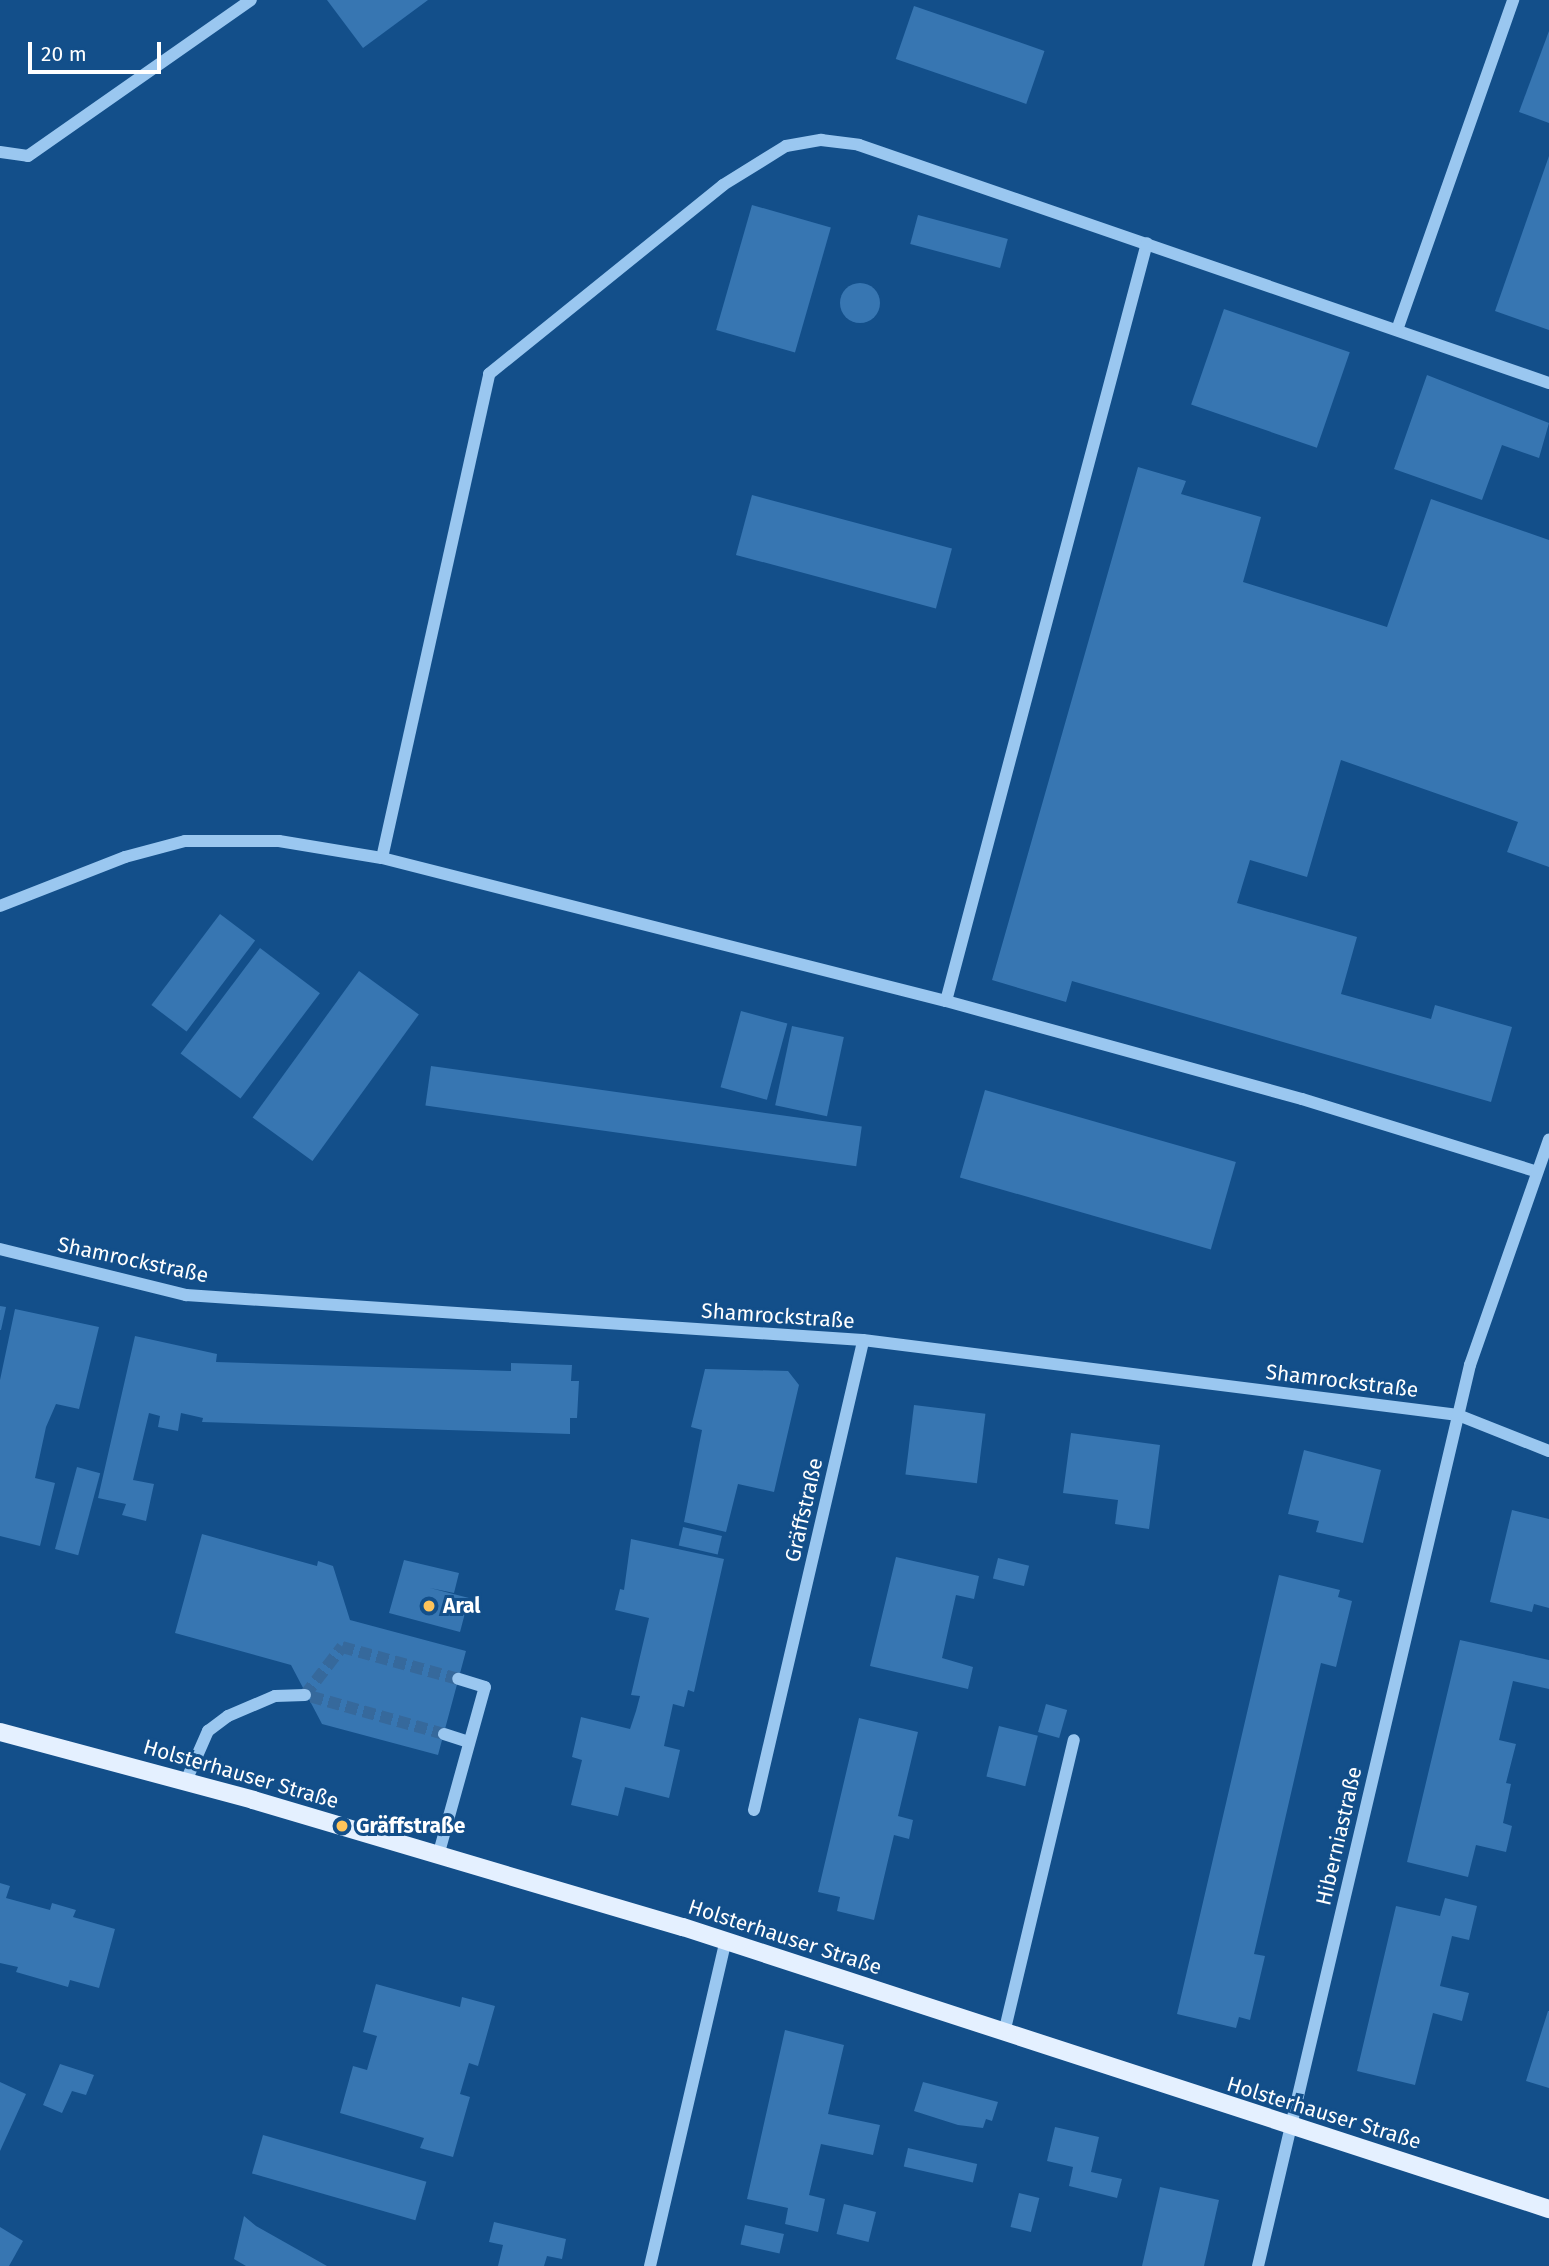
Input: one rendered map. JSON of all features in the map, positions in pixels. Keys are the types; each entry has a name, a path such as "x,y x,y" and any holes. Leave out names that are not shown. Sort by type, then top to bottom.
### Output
{"main road":[{"name":"Holsterhauser Straße","path":"0,1732 186,1781 726,1940 1291,2127 1549,2208"}],"street":[{"path":"0,152 28,156 251,0"},
{"path":"1398,330 1513,0"},
{"path":"382,858 489,374 723,185 786,146 821,140 859,145 1549,383"},
{"path":"946,1001 1147,243"},
{"path":"0,906 125,857 185,841 279,841 382,858 946,1001 1302,1099 1534,1171"},
{"name":"Hiberniastraße","path":"1258,2266 1458,1415 1534,1171 1549,1139"},
{"name":"Shamrockstraße","path":"0,1249 186,1295 863,1340 1458,1415 1549,1451"},
{"name":"Gräffstraße","path":"754,1810 863,1340"},
{"path":"438,1856 485,1687 458,1679"},
{"path":"186,1781 208,1731 228,1716 275,1696 306,1695"},
{"path":"444,1734 469,1742"},
{"path":"1004,2033 1074,1740"},
{"path":"650,2266 726,1940"}],"building":[{"path":"327,0 428,0 363,48"},
{"path":"914,6 1044,51 1026,104 896,59"},
{"path":"1549,31 1549,123 1519,112"},
{"path":"1549,156 1549,330 1495,311"},
{"path":"752,205 831,228 795,353 716,330"},
{"path":"918,215 1008,239 1000,268 910,244"},
{"path":"860,283 874,289 880,303 874,317 860,323 846,317 840,303 846,289"},
{"path":"1224,309 1350,352 1317,448 1191,404"},
{"path":"1427,375 1549,423 1539,458 1502,445 1482,500 1394,469"},
{"path":"1138,467 1186,481 1181,494 1261,517 1243,582 1387,627 1431,499 1549,540 1549,867 1507,852 1518,822 1341,760 1307,877 1250,860 1237,903 1357,937 1341,994 1431,1019 1435,1005 1512,1027 1491,1102 1072,981 1066,1002 992,980"},
{"path":"752,495 952,549 936,608 736,555"},
{"path":"220,914 255,940 187,1032 151,1005"},
{"path":"260,948 320,993 240,1099 181,1053"},
{"path":"359,971 419,1014 312,1161 253,1117"},
{"path":"741,1011 787,1023 767,1100 721,1087"},
{"path":"792,1026 844,1037 827,1116 775,1105"},
{"path":"431,1066 862,1127 856,1166 425,1106"},
{"path":"985,1090 1236,1162 1211,1249 960,1177"},
{"path":"0,1306 6,1307 1,1330 0,1330"},
{"path":"15,1309 99,1327 79,1409 56,1404 46,1427 35,1478 55,1483 40,1546 0,1536 0,1380"},
{"path":"135,1336 217,1354 216,1362 511,1371 511,1363 572,1365 571,1381 579,1381 577,1418 570,1418 570,1434 202,1422 203,1418 181,1413 178,1431 158,1427 160,1416 149,1413 133,1480 154,1484 146,1521 122,1515 126,1504 98,1498"},
{"path":"705,1369 788,1371 799,1385 774,1492 738,1484 726,1532 684,1522 702,1430 691,1427"},
{"path":"914,1405 985,1414 977,1483 905,1474"},
{"path":"1071,1433 1160,1445 1149,1529 1115,1524 1118,1500 1063,1493"},
{"path":"1304,1450 1381,1470 1363,1543 1316,1532 1319,1521 1288,1514"},
{"path":"77,1467 100,1473 78,1555 55,1549"},
{"path":"1512,1510 1549,1519 1549,1608 1534,1604 1532,1612 1490,1602"},
{"path":"683,1527 722,1536 718,1555 679,1546"},
{"path":"202,1534 317,1566 318,1561 333,1566 350,1620 466,1651 438,1755 322,1724 291,1665 175,1633"},
{"path":"631,1539 724,1559 694,1692 688,1690 684,1707 673,1704 664,1746 680,1750 669,1798 625,1787 618,1816 571,1805 582,1760 572,1757 581,1717 630,1729 636,1711 640,1696 631,1695 649,1618 615,1610 620,1589 624,1590"},
{"path":"896,1557 979,1576 974,1599 956,1595 942,1658 973,1667 968,1689 870,1666"},
{"path":"998,1558 1029,1566 1024,1586 993,1578"},
{"name":"Aral","path":"404,1560 459,1573 454,1593 430,1588 469,1598 460,1632 389,1613"},
{"path":"1279,1575 1340,1590 1338,1597 1352,1601 1336,1667 1321,1663 1254,1954 1265,1956 1250,2020 1239,2017 1236,2028 1177,2014"},
{"path":"1460,1640 1549,1660 1549,1689 1513,1681 1499,1740 1516,1744 1506,1783 1511,1784 1503,1823 1512,1826 1506,1852 1476,1845 1468,1877 1407,1862"},
{"path":"1046,1704 1067,1710 1059,1738 1038,1732"},
{"path":"859,1718 918,1732 898,1816 913,1820 909,1839 894,1835 874,1920 837,1911 840,1897 818,1892"},
{"path":"999,1726 1038,1736 1025,1786 986,1776"},
{"path":"0,1883 10,1886 6,1898 50,1910 52,1903 76,1910 73,1917 115,1929 99,1988 70,1980 68,1987 16,1972 18,1967 0,1963"},
{"path":"1445,1898 1477,1906 1469,1940 1452,1936 1440,1986 1469,1993 1462,2021 1433,2013 1415,2085 1357,2071 1396,1906 1440,1916"},
{"path":"376,1984 460,2007 462,1997 495,2006 478,2066 469,2063 460,2094 470,2097 453,2157 420,2148 424,2138 340,2113 353,2066 367,2070 377,2036 363,2032"},
{"path":"1549,2011 1549,2088 1526,2081"},
{"path":"785,2030 844,2045 828,2114 880,2125 873,2155 821,2144 809,2195 825,2199 818,2232 785,2224 788,2208 747,2199"},
{"path":"60,2064 94,2075 86,2095 72,2091 62,2113 43,2105"},
{"path":"0,2082 26,2094 0,2151"},
{"path":"923,2082 998,2102 992,2121 986,2119 983,2128 958,2125 914,2111"},
{"path":"1055,2127 1099,2137 1091,2172 1122,2179 1117,2198 1069,2186 1073,2167 1047,2161"},
{"path":"263,2135 426,2182 415,2220 252,2173"},
{"path":"908,2148 977,2164 973,2182 904,2167"},
{"path":"1160,2187 1219,2200 1204,2266 1142,2266"},
{"path":"1019,2193 1039,2198 1031,2232 1011,2227"},
{"path":"844,2204 876,2212 869,2242 837,2234"},
{"path":"244,2216 256,2226 327,2266 246,2266 234,2259"},
{"path":"494,2222 566,2239 562,2259 547,2256 544,2266 498,2266 503,2245 489,2242"},
{"path":"745,2225 784,2234 779,2253 741,2244"},
{"path":"0,2227 23,2241 9,2266 0,2266"}],"tunnel":[{"path":"444,1734 305,1695 342,1647 458,1679"}],"place":[{"name":"Aral","path":"429,1606"},
{"name":"Gräffstraße","path":"342,1826"}]}
